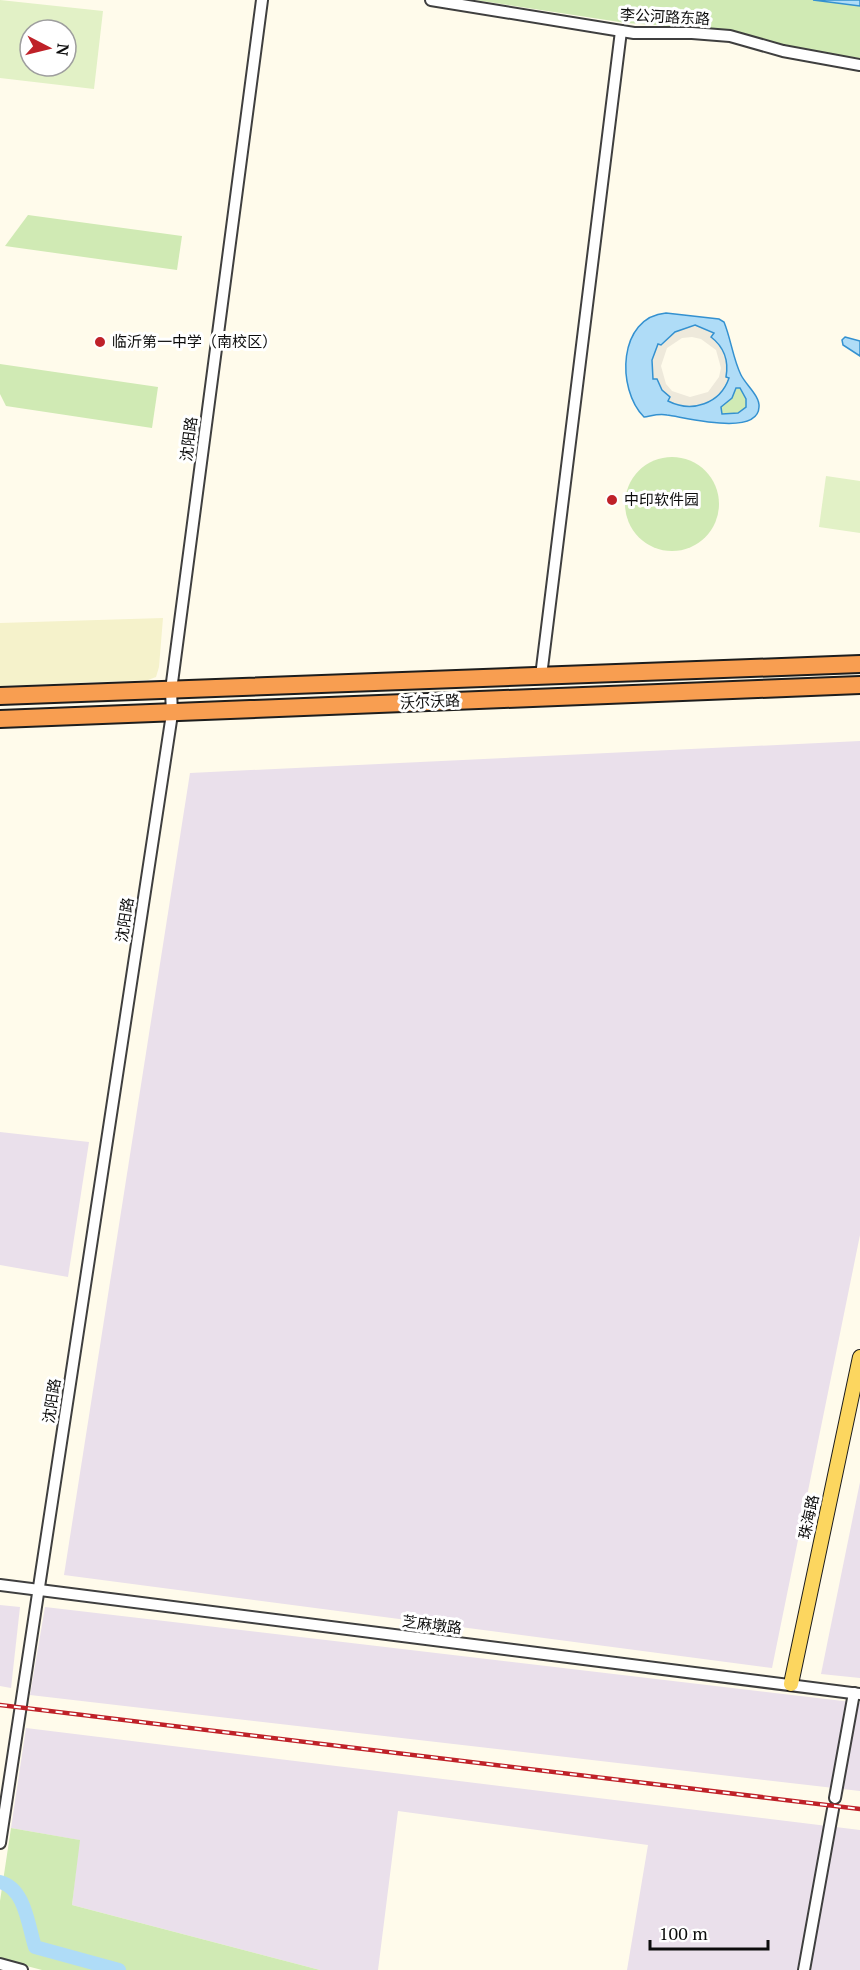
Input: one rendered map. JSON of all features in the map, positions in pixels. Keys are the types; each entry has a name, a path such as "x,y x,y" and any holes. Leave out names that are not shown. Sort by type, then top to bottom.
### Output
{"highway":[{"name":"沃尔沃路","path":"0,696 860,664"},
{"name":"沃尔沃路","path":"0,719 860,685"}],"main road":[{"name":"珠海路","path":"791,1684 860,1357"}],"street":[{"name":"沈阳路","path":"0,1843 172,714 171,690 261,0"},
{"name":"李公河路东路","path":"431,0 621,31 730,36 783,51 860,64"},
{"path":"541,676 621,31"},
{"name":"芝麻墩路","path":"0,1585 857,1693"},
{"path":"804,1970 834,1803 857,1693"},
{"path":"0,1964 22,1970"}],"shaded area":[{"path":"695,325 714,333 711,337 723,351 727,365 726,377 729,377 721,392 709,402 695,406 681,406 668,401 669,397 662,390 657,379 653,380 652,360 658,343 662,345 675,332","holes":["682,338 701,339 716,350 721,368 719,377 708,392 690,397 672,391 666,384 661,366 667,348"]},
{"path":"163,618 159,667 156,677 148,680 0,686 0,623"},
{"path":"860,741 860,1235 772,1668 64,1575 190,773"},
{"path":"0,1132 89,1142 68,1277 0,1265"},
{"path":"860,1482 860,1678 821,1674"},
{"path":"0,1605 20,1607 11,1688 0,1686"},
{"path":"45,1607 860,1703 860,1791 30,1695"},
{"path":"26,1728 860,1830 860,1970 627,1970 648,1845 398,1811 378,1970 320,1970 72,1905 79,1840 11,1828"}],"green space":[{"path":"0,0 103,11 94,89 0,78"},
{"path":"475,0 860,0 860,58 807,51 729,30 626,23"},
{"path":"28,215 182,236 177,270 5,246"},
{"path":"0,364 158,387 152,428 6,406 0,394"},
{"path":"736,388 741,388 746,399 746,407 738,413 722,414 721,407 732,398"},
{"path":"672,457 690,461 705,471 715,486 719,504 715,522 705,537 690,547 672,551 654,547 639,537 629,522 625,504 629,486 639,471 654,461"},
{"path":"826,476 860,481 860,533 819,527"},
{"path":"11,1828 80,1840 72,1905 320,1970 42,1970 0,1959 0,1901"}],"water":[{"path":"813,0 860,0 860,6"},
{"path":"666,313 719,319 724,322 738,369 759,403 755,416 747,421 734,423 703,421 664,414 644,417 635,405 629,390 626,356 638,327 650,317","holes":["695,325 714,333 711,337 724,354 727,365 726,377 729,378 725,387 712,400 695,406 677,405 668,401 670,397 662,390 657,379 653,379 652,360 658,344 661,345 675,332","736,388 740,388 746,399 746,407 738,413 722,414 721,407 732,398"]},
{"path":"845,337 860,341 860,356 843,345 842,340"}],"waterway":[{"path":"0,1882 8,1886 20,1899 35,1947 119,1970"}],"railway":[{"path":"0,1705 860,1809"}],"place":[{"name":"临沂第一中学（南校区）","path":"100,342"},
{"name":"中印软件园","path":"612,500"}]}
